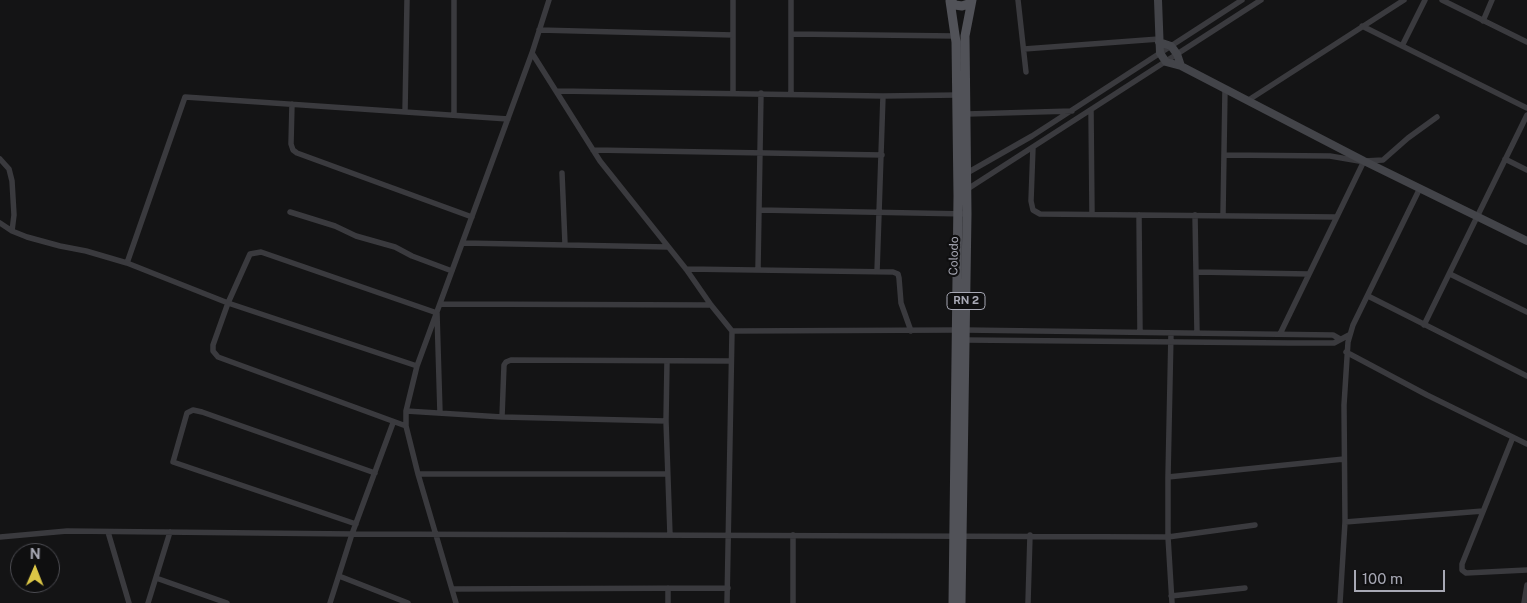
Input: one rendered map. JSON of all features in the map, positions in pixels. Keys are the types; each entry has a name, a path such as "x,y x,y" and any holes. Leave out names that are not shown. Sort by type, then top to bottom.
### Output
{"main road":[{"path":"950,0 955,5 962,6 972,0"},
{"name":"Colodo","path":"950,0 961,95 967,114 967,214 961,330 958,535 962,603"},
{"name":"Colodo","path":"953,603 958,535 965,340 961,330 957,214 965,36 972,0"}],"street":[{"path":"405,112 407,0"},
{"path":"454,0 454,116"},
{"path":"456,603 418,474 406,426 406,411 417,366 532,53 549,0"},
{"path":"733,92 734,0"},
{"path":"791,0 791,93"},
{"path":"1018,0 1026,72"},
{"path":"1158,0 1160,53 1166,62 1181,66 1364,161 1527,241"},
{"path":"966,173 1072,111 1242,0"},
{"path":"966,190 1261,0"},
{"path":"1248,101 1404,0"},
{"path":"1402,46 1425,0"},
{"path":"1442,0 1527,42"},
{"path":"1482,21 1492,0"},
{"path":"1362,26 1527,108"},
{"path":"539,30 733,35"},
{"path":"792,34 955,36"},
{"path":"1024,49 1159,40 1171,46 1177,54 1181,66"},
{"path":"532,53 600,161 686,269 732,331 727,603"},
{"path":"1223,214 1224,89"},
{"path":"557,91 733,92 883,96 961,95"},
{"path":"758,269 761,93"},
{"path":"877,272 883,96"},
{"path":"127,263 185,97 508,119"},
{"path":"292,104 291,144 293,150 472,217"},
{"path":"1091,110 1092,214"},
{"path":"967,114 1072,111"},
{"path":"1424,325 1527,115"},
{"path":"1224,155 1330,156 1364,161 1384,160 1408,138 1437,117"},
{"path":"1032,148 1031,201 1033,210 1040,214 1223,214 1336,217"},
{"path":"593,150 882,154"},
{"path":"0,159 9,169 12,181 14,215 12,231"},
{"path":"1505,159 1527,170"},
{"path":"1280,334 1364,161"},
{"path":"562,173 565,244"},
{"path":"1340,603 1345,522 1346,352 1349,335 1420,188"},
{"path":"759,210 967,214"},
{"path":"290,212 335,226 356,236 395,246 412,256 452,271"},
{"path":"1139,215 1140,332"},
{"path":"1195,215 1197,333"},
{"path":"0,223 12,231 44,242 86,250 127,263 228,303 417,366"},
{"path":"463,242 668,247"},
{"path":"406,426 393,423 218,357 213,351 213,345 228,303 250,254 262,252 437,313"},
{"path":"686,269 758,269 898,274 902,310 911,331"},
{"path":"1196,272 1309,274"},
{"path":"1450,274 1527,312"},
{"path":"1368,296 1527,376"},
{"path":"440,304 711,305"},
{"path":"437,313 440,413"},
{"path":"732,331 961,330 1171,332 1333,335 1340,338"},
{"path":"1171,332 1168,537 1172,603"},
{"path":"965,340 1334,343 1340,338 1349,335"},
{"path":"1346,352 1427,395 1527,444"},
{"path":"502,417 504,365 511,360 731,361"},
{"path":"667,361 666,421 670,535"},
{"path":"356,524 173,462 187,413 193,410 202,412 375,473"},
{"path":"406,411 502,417 666,421"},
{"path":"330,603 352,534 393,423"},
{"path":"1513,437 1462,564 1462,570 1466,573 1527,570"},
{"path":"1168,477 1344,459"},
{"path":"418,474 667,474"},
{"path":"1345,522 1483,511"},
{"path":"0,537 67,531 1168,537 1255,525"},
{"path":"108,532 129,603"},
{"path":"148,603 170,532"},
{"path":"793,535 793,603"},
{"path":"1028,603 1030,535"},
{"path":"339,576 408,603"},
{"path":"156,578 227,603"},
{"path":"1524,603 1527,584"},
{"path":"668,588 668,603"},
{"path":"452,589 728,588"},
{"path":"1171,596 1245,588"}]}
